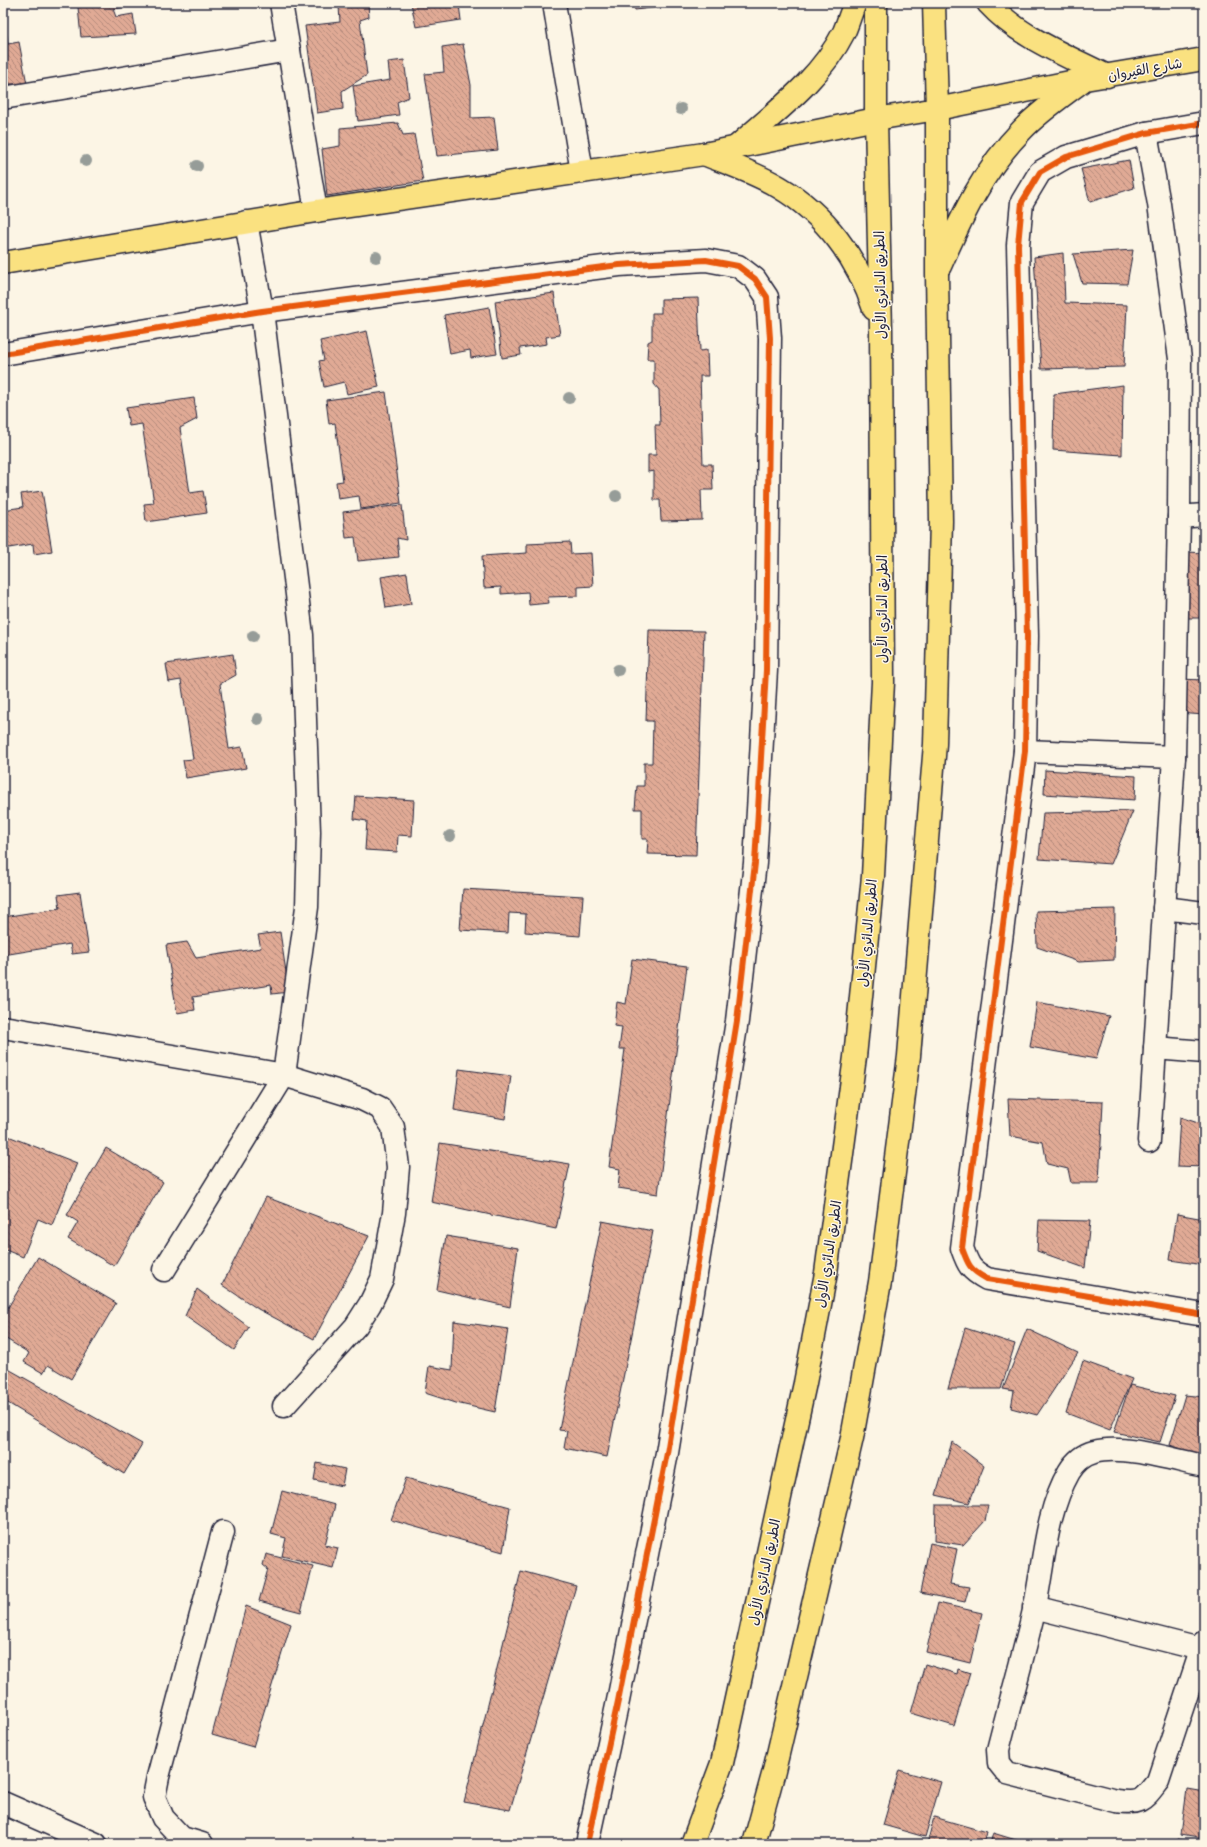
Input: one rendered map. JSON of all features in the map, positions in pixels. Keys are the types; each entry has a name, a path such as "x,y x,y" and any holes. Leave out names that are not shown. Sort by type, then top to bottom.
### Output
{"main road":[{"path":"735,148 791,100 828,57 844,32 855,3"},
{"name":"الطريق الدائري الأول","path":"692,1844 722,1763 805,1383 826,1273 855,1057 873,876 883,682 881,330 876,119 876,3"},
{"path":"754,1844 774,1771 852,1438 880,1282 909,1056 935,744 941,521 937,274 937,109 934,3"},
{"path":"988,3 1020,31 1052,49 1107,76"},
{"name":"شارع القيروان","path":"3,262 316,211 704,154 1085,79 1204,59"},
{"path":"937,274 961,218 980,182 1022,130 1085,79"},
{"path":"704,154 779,187 815,213 849,254 867,287 881,330"}],"street":[{"path":"281,3 316,211"},
{"path":"554,3 582,172"},
{"path":"3,98 289,50"},
{"path":"1204,123 1146,133 1066,157 1040,172 1022,202 1018,245 1027,636 1025,750 962,1248 968,1265 976,1273 987,1279 1204,1315"},
{"path":"1146,133 1159,204 1180,359 1179,516 1174,757 1149,1141"},
{"path":"164,1270 284,1075 307,907 309,832 302,635 262,311 246,222"},
{"path":"3,354 262,311 619,266 706,260 738,266 755,279 767,297 770,338 766,670 755,863 737,1021 667,1453 618,1701 587,1844"},
{"path":"1179,516 1204,515"},
{"path":"1025,750 1174,757"},
{"path":"1164,908 1204,913"},
{"path":"3,1027 284,1075 362,1099 380,1108 394,1127 398,1167 394,1212 382,1279 370,1304 356,1326 284,1406"},
{"path":"1155,1048 1204,1052"},
{"path":"1034,1606 1202,1646 1158,1781 1143,1800 1130,1803 1116,1801 1007,1773 999,1763 998,1750 1034,1606 1049,1528 1060,1492 1077,1460 1094,1452 1123,1449 1204,1466"},
{"path":"202,1844 182,1838 163,1818 154,1797 223,1532"},
{"path":"3,1803 96,1844"}],"building":[{"path":"89,3 131,3 132,6 113,9 116,17 133,14 136,34 81,37 78,7"},
{"path":"368,3 369,17 360,20 367,75 342,91 343,109 317,113 305,26 340,22 339,6"},
{"path":"411,3 452,3 453,5 459,5 461,20 416,27"},
{"path":"633,3 666,3 667,6 635,10"},
{"path":"3,25 5,25 8,44 19,42 27,84 9,84 8,76 3,76"},
{"path":"463,44 471,85 471,118 494,117 498,150 437,156 425,74 444,72 442,47"},
{"path":"404,60 409,97 397,102 399,115 358,121 353,86 390,80 388,62"},
{"path":"398,123 403,135 414,134 423,181 327,196 322,149 340,146 340,128"},
{"path":"1129,160 1134,188 1090,202 1081,169"},
{"path":"1203,214 1204,267 1201,267"},
{"path":"1133,250 1127,284 1082,283 1073,254"},
{"path":"1063,253 1065,303 1127,305 1124,367 1041,369 1034,257"},
{"path":"554,293 560,335 546,337 547,344 520,348 521,355 502,358 495,301"},
{"path":"698,298 700,351 707,350 708,376 700,376 703,464 712,464 713,490 701,490 702,520 661,521 660,500 654,500 654,471 648,472 648,455 656,455 655,425 660,425 659,390 654,384 654,359 647,359 648,342 652,340 652,313 661,313 661,299"},
{"path":"489,307 497,354 471,358 470,350 450,354 444,315"},
{"path":"367,331 379,387 347,394 344,382 324,387 319,361 324,360 320,341"},
{"path":"1123,385 1122,455 1053,450 1054,394"},
{"path":"386,392 401,503 361,509 359,496 338,499 336,482 343,481 335,423 329,424 326,400"},
{"path":"194,398 197,419 180,428 190,493 203,491 207,513 146,522 144,504 154,503 142,424 129,426 126,408"},
{"path":"42,491 52,551 34,554 33,544 3,549 3,510 23,507 21,494"},
{"path":"402,505 406,540 397,538 399,557 358,561 355,537 346,538 343,512"},
{"path":"570,542 571,554 591,553 593,586 578,587 578,596 548,597 549,603 529,605 528,592 501,594 501,587 484,588 482,556 527,553 527,544"},
{"path":"1187,552 1204,553 1204,618 1186,618"},
{"path":"407,573 411,604 386,608 381,577"},
{"path":"649,630 704,631 696,855 647,854 648,839 642,839 642,809 635,809 637,786 644,786 644,763 652,763 653,721 646,721"},
{"path":"233,654 236,675 220,684 229,749 242,747 246,768 186,778 183,760 193,759 181,680 169,682 166,664"},
{"path":"1179,679 1204,680 1204,715 1178,713"},
{"path":"1045,770 1136,776 1135,800 1044,794"},
{"path":"356,796 414,800 412,836 398,835 397,852 365,850 367,821 354,819"},
{"path":"1133,811 1111,864 1039,859 1043,813"},
{"path":"1204,826 1204,864 1201,864 1199,831"},
{"path":"463,889 583,896 580,936 525,932 526,914 509,913 508,933 460,930"},
{"path":"80,892 89,952 72,954 70,944 3,955 3,917 60,908 58,895"},
{"path":"1115,909 1114,960 1079,962 1037,947 1036,911"},
{"path":"280,932 289,992 272,994 271,985 193,997 195,1010 177,1013 166,945 187,942 196,958 261,948 258,935"},
{"path":"632,959 687,966 658,1194 618,1188 620,1169 609,1167 625,1049 619,1049 622,1027 614,1026 617,1002 626,1004"},
{"path":"1037,1002 1109,1016 1096,1059 1030,1047"},
{"path":"459,1069 511,1076 505,1119 454,1110"},
{"path":"1008,1099 1103,1102 1099,1183 1071,1183 1068,1169 1047,1164 1043,1142 1010,1136"},
{"path":"1180,1117 1204,1125 1204,1167 1177,1166"},
{"path":"3,1134 77,1163 52,1225 38,1219 23,1257 3,1249"},
{"path":"440,1143 570,1164 556,1229 431,1202"},
{"path":"106,1148 163,1182 114,1266 68,1239 78,1222 67,1215"},
{"path":"266,1197 369,1236 314,1339 258,1309 222,1285"},
{"path":"1177,1214 1204,1219 1204,1265 1170,1260"},
{"path":"1039,1220 1090,1221 1085,1268 1037,1251"},
{"path":"602,1221 653,1231 607,1457 564,1448 567,1431 559,1430"},
{"path":"446,1236 518,1248 510,1307 437,1290"},
{"path":"38,1257 116,1303 71,1379 48,1365 43,1373 24,1362 29,1353 3,1337 3,1316"},
{"path":"197,1289 249,1327 234,1350 185,1316"},
{"path":"454,1321 508,1329 495,1412 456,1403 425,1393 429,1366 452,1370"},
{"path":"965,1328 1015,1344 1001,1389 948,1389"},
{"path":"1027,1329 1078,1353 1037,1415 1011,1408 1014,1391 1003,1389"},
{"path":"1083,1361 1132,1379 1110,1430 1066,1413"},
{"path":"3,1366 142,1444 124,1474 3,1400"},
{"path":"1130,1385 1175,1396 1160,1442 1114,1432"},
{"path":"1185,1395 1204,1397 1204,1457 1170,1445"},
{"path":"952,1442 984,1466 969,1503 936,1495"},
{"path":"317,1463 345,1469 342,1486 314,1480"},
{"path":"406,1478 510,1507 503,1552 391,1520"},
{"path":"282,1491 335,1505 325,1545 338,1548 333,1568 282,1556 286,1538 271,1534"},
{"path":"936,1505 988,1505 985,1521 963,1545 935,1541"},
{"path":"930,1543 957,1549 950,1584 969,1587 965,1602 920,1593"},
{"path":"266,1554 313,1566 301,1612 259,1601 268,1569 263,1565"},
{"path":"521,1571 576,1586 510,1810 464,1802"},
{"path":"938,1603 982,1613 970,1663 926,1652"},
{"path":"246,1606 291,1624 253,1747 212,1735"},
{"path":"925,1664 957,1674 958,1669 970,1673 954,1726 911,1713"},
{"path":"899,1770 941,1782 925,1837 883,1825"},
{"path":"1187,1789 1204,1792 1204,1839 1181,1835"},
{"path":"934,1817 986,1832 983,1844 927,1844"},
{"path":"993,1833 1029,1844 990,1844"},
{"path":"1178,1839 1203,1844 1177,1844"}],"cycle path":[{"path":"1204,123 1146,133 1066,157 1040,172 1022,202 1018,245 1027,636 1025,751 962,1248 966,1259 973,1270 987,1279 1204,1315"},
{"path":"3,354 262,311 619,265 706,260 738,266 755,279 767,297 770,338 766,670 755,863 737,1021 667,1453 618,1701 587,1844"}]}
